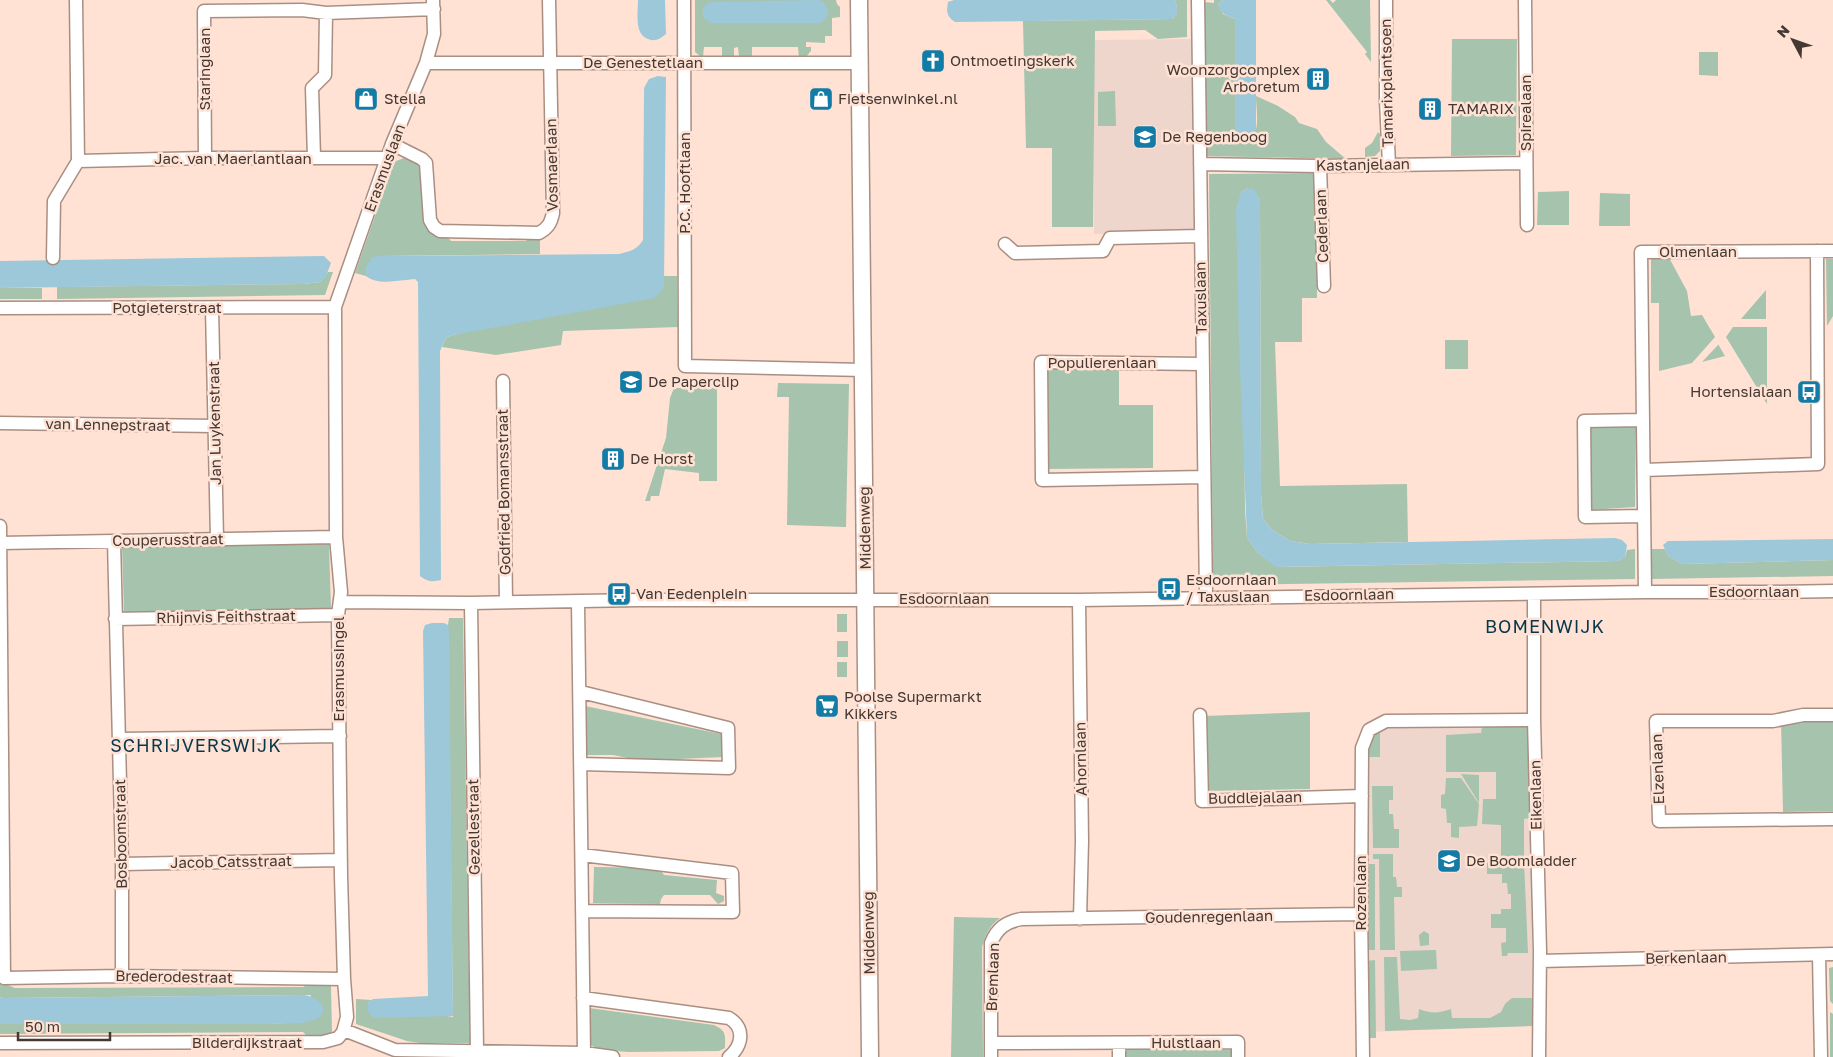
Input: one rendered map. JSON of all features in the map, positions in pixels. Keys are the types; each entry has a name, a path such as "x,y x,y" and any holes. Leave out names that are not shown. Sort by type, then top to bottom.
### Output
{"street":[{"path":"54,258 54,201 78,161 76,0"},
{"name":"Vosmaerlaan","path":"392,144 422,159 426,163 430,220 440,232 539,233 545,230 549,226 553,213 549,0"},
{"name":"P.C. Hooftlaan","path":"684,0 685,366 864,370"},
{"name":"Middenweg","path":"860,0 870,1057"},
{"name":"Taxuslaan","path":"1198,0 1206,597"},
{"name":"Tamarixplantsoen","path":"1386,0 1386,100 1389,165"},
{"name":"Spirealaan","path":"1525,0 1527,225"},
{"name":"Staringlaan","path":"206,158 204,11 302,10 326,13 433,4"},
{"name":"Erasmuslaan","path":"335,307 392,144 426,63 433,41 433,4"},
{"path":"314,158 312,88 325,75 326,13"},
{"name":"De Genestetlaan","path":"426,63 860,63"},
{"name":"Jac. van Maerlantlaan","path":"78,161 206,158 387,158"},
{"name":"Kastanjelaan","path":"1200,164 1320,166 1526,162"},
{"name":"Cederlaan","path":"1320,166 1324,286"},
{"path":"1005,244 1015,253 1104,251 1110,238 1200,236"},
{"path":"1644,470 1818,464 1817,251"},
{"name":"Olmenlaan","path":"1645,592 1641,252 1833,251"},
{"name":"Potgieterstraat","path":"0,308 335,307"},
{"name":"Erasmussingel","path":"335,307 336,537 340,573 340,860 344,979 348,1017 344,1030"},
{"name":"Jan Luykenstraat","path":"212,308 217,538"},
{"name":"Populierenlaan","path":"1202,364 1041,362 1042,480 1204,477"},
{"name":"Godfried Bomansstraat","path":"503,382 506,602"},
{"path":"1642,420 1584,421 1585,517 1644,516"},
{"name":"van Lennepstraat","path":"0,423 215,426"},
{"path":"0,526 0,543"},
{"name":"Couperusstraat","path":"0,543 336,537"},
{"name":"Bosboomstraat","path":"114,541 122,864 122,976"},
{"name":"Brederodestraat","path":"0,543 4,978 122,976 344,979"},
{"name":"Esdoornlaan","path":"866,600 1025,598 1079,600 1833,591"},
{"name":"Eikenlaan","path":"1534,594 1534,720 1540,962 1539,1057"},
{"path":"339,608 506,602 866,600"},
{"name":"Ahornlaan","path":"1079,600 1082,841 1080,919"},
{"path":"578,602 581,692 584,1053"},
{"name":"Gezellestraat","path":"471,603 478,1051"},
{"name":"Rhijnvis Feithstraat","path":"115,619 339,608"},
{"path":"581,692 728,728 729,768 581,764"},
{"name":"Buddlejalaan","path":"1200,715 1202,801 1362,796"},
{"name":"Elzenlaan","path":"1833,715 1804,715 1773,720 1656,722 1659,821 1833,819"},
{"name":"Rozenlaan","path":"1363,1057 1361,914 1362,748 1369,730 1386,721 1534,720"},
{"path":"119,740 340,736"},
{"path":"582,855 732,873 733,912 582,911"},
{"name":"Jacob Catsstraat","path":"122,864 340,860"},
{"name":"Goudenregenlaan","path":"1056,919 1361,914"},
{"name":"Bremlaan","path":"991,1057 991,943 995,934 1002,926 1011,921 1021,919 1056,919"},
{"name":"Berkenlaan","path":"1540,962 1833,954"},
{"path":"1819,955 1821,1057"},
{"path":"583,998 730,1018 740,1030 740,1039 732,1055"},
{"path":"344,1030 395,1053 478,1051 584,1053 613,1057"},
{"name":"Bilderdijkstraat","path":"0,1043 324,1042 338,1038 344,1030"},
{"name":"Hulstlaan","path":"991,1043 1238,1042 1238,1057"},
{"path":"1119,1043 1119,1057"}],"shaded area":[{"name":"De Regenboog","path":"1195,39 1195,234 1094,234 1094,40"},
{"name":"De Boomladder","path":"1391,727 1532,728 1532,1026 1368,1032 1366,920 1367,754 1373,736"}],"green space":[{"path":"695,0 836,0 840,7 840,17 832,18 832,36 825,36 825,43 806,42 806,47 811,47 811,51 804,59 799,59 798,47 752,47 752,57 739,57 738,47 734,48 734,57 722,57 722,47 704,47 703,57 700,59 700,56 695,52"},
{"path":"1175,0 1187,0 1187,37 1158,39 1145,30 1095,31 1093,227 1052,227 1052,148 1026,148 1023,21 1172,19 1177,14"},
{"path":"1214,0 1223,0 1218,4 1223,14 1235,19 1235,131 1237,139 1246,142 1254,134 1257,122 1256,96 1278,106 1295,117 1299,123 1317,129 1326,142 1346,159 1207,156 1204,2 1214,3"},
{"path":"1326,0 1330,0 1333,3 1336,0 1370,0 1371,62 1365,54 1367,52"},
{"path":"1452,39 1517,39 1516,155 1451,156"},
{"path":"1699,52 1718,52 1718,76 1699,75"},
{"path":"1115,91 1116,126 1098,126 1098,92"},
{"path":"1378,132 1380,134 1380,151 1375,156 1365,157 1365,148 1372,143"},
{"path":"407,157 422,165 423,207 451,241 526,241 530,236 540,236 540,254 381,256 366,268 366,276 355,273 392,168 396,161"},
{"path":"1317,173 1317,298 1302,298 1302,342 1275,342 1280,486 1407,484 1408,542 1310,544 1290,541 1271,529 1263,518 1261,493 1260,199 1247,188 1241,193 1245,510 1247,538 1258,553 1277,567 1618,561 1625,557 1627,550 1635,549 1635,579 1213,585 1209,174"},
{"path":"1569,191 1569,225 1537,225 1538,192"},
{"path":"1600,193 1630,194 1630,226 1599,226"},
{"path":"1651,254 1667,254 1687,291 1691,316 1702,315 1715,337 1692,363 1659,371 1659,303 1651,303"},
{"path":"1826,259 1833,259 1833,316 1827,326"},
{"path":"328,272 333,272 325,295 57,299 57,287 303,284 321,282"},
{"path":"664,276 677,276 678,327 563,331 561,345 496,355 442,347 446,338 453,335 664,286"},
{"path":"0,288 42,288 42,299 0,299"},
{"path":"1766,290 1766,319 1741,319"},
{"path":"1733,327 1767,327 1767,404 1726,337"},
{"path":"1445,340 1468,340 1468,369 1445,369"},
{"path":"1718,345 1725,356 1702,362"},
{"path":"1119,368 1119,405 1153,405 1153,468 1045,469 1045,369"},
{"path":"778,383 849,384 846,527 787,525 789,397 777,397"},
{"path":"674,388 717,388 717,481 699,481 699,473 665,469 659,496 651,496 650,501 645,501 666,438 670,398"},
{"path":"1636,425 1635,507 1589,510 1588,427"},
{"path":"329,544 331,610 124,613 122,546"},
{"path":"1651,549 1665,549 1668,556 1682,564 1833,560 1833,576 1651,579"},
{"path":"837,614 847,614 847,632 837,632"},
{"path":"449,618 463,618 470,1043 420,1043 407,1041 356,1024 356,999 372,1000 368,1003 453,1017"},
{"path":"837,641 848,641 848,657 837,657"},
{"path":"837,662 847,662 847,677 837,677"},
{"path":"585,706 721,734 723,757 634,761 633,759 613,755 586,755"},
{"path":"1310,712 1310,789 1204,791 1204,716"},
{"path":"1781,721 1833,721 1833,811 1783,812"},
{"path":"1482,727 1530,727 1531,818 1524,819 1524,856 1501,856 1501,825 1482,824 1483,799 1496,799 1496,772 1446,772 1446,735 1481,733"},
{"path":"1380,728 1380,757 1367,757 1367,741"},
{"path":"1461,774 1479,775 1479,803"},
{"path":"1446,778 1461,778 1479,804 1477,826 1459,827 1459,838 1451,837 1451,823 1447,823 1446,809 1441,808 1441,795 1445,794"},
{"path":"1372,786 1393,786 1393,800 1389,800 1389,814 1393,814 1394,829 1399,829 1399,848 1373,848"},
{"path":"1373,854 1393,854 1393,877 1396,877 1397,887 1402,887 1402,897 1394,897 1395,950 1380,950 1379,859 1373,859"},
{"path":"1524,861 1528,953 1508,953 1507,956 1502,956 1501,943 1506,942 1506,928 1491,928 1491,914 1501,914 1501,909 1511,909 1511,894 1508,894 1507,883 1502,883 1502,874 1487,874 1487,863"},
{"path":"1368,864 1375,864 1375,950 1364,949 1368,900"},
{"path":"594,867 659,868 664,875 717,880 716,893 724,896 724,901 718,904 710,895 664,895 660,904 593,903"},
{"path":"954,917 1000,918 988,931 982,947 983,1057 951,1057"},
{"path":"1424,931 1429,934 1429,945 1420,946 1419,935"},
{"path":"1436,950 1437,969 1401,971 1400,951"},
{"path":"1384,957 1397,957 1400,1019 1410,1020 1418,1018 1419,1009 1435,1012 1451,1009 1452,1018 1490,1018 1501,1012 1505,1004 1512,998 1532,998 1532,1026 1385,1031"},
{"path":"1375,960 1376,1038 1367,1038 1366,961"},
{"path":"1833,967 1833,1004 1830,1001 1829,968"},
{"path":"0,979 5,984 15,988 304,987 307,983 329,984 331,986 332,1032 327,1035 308,1037 303,1032 0,1034 0,1024 272,1024 303,1022 311,995 3,998 0,997"},
{"path":"589,1008 714,1025 723,1031 725,1048 719,1051 629,1052 601,1050 590,1045"},
{"path":"1830,1012 1833,1014 1833,1057 1830,1057"},
{"path":"1126,1049 1231,1050 1231,1057 1125,1057"}],"water":[{"path":"638,0 665,0 666,34 662,37 651,40 641,33 638,22"},
{"path":"819,0 823,2 828,11 826,18 820,23 711,23 703,15 704,7 710,2"},
{"path":"954,0 1175,0 1177,14 1172,19 955,22 950,18 947,11 948,2"},
{"path":"1223,0 1256,0 1256,131 1251,140 1245,142 1237,139 1235,131 1235,19 1220,10 1218,4"},
{"path":"658,76 666,77 664,286 661,292 654,298 453,335 446,338 440,351 441,580 425,579 420,576 418,282 415,279 389,282 377,281 366,276 366,268 372,257 381,256 619,254 636,248 643,240 644,88 649,79"},
{"path":"1247,188 1254,189 1260,199 1261,493 1263,518 1271,529 1290,541 1310,544 1615,538 1622,540 1627,545 1625,557 1618,561 1276,567 1258,553 1247,538 1239,344 1236,208 1241,193"},
{"path":"324,256 331,263 326,276 321,282 303,284 0,288 0,261"},
{"path":"1833,539 1833,560 1682,564 1668,556 1663,545 1668,541"},
{"path":"444,623 448,625 449,630 453,1016 374,1018 369,1013 368,1008 368,1003 373,999 428,996 423,631 425,625"},
{"path":"302,995 312,997 321,1003 323,1011 316,1019 300,1023 272,1024 0,1024 0,997"}],"place":[{"name":"Ontmoetingskerk","path":"933,61"},
{"name":"Woonzorgcomplex Arboretum","path":"1318,79"},
{"name":"Stella","path":"366,99"},
{"name":"Fietsenwinkel.nl","path":"821,99"},
{"name":"TAMARIX","path":"1430,109"},
{"name":"De Regenboog","path":"1145,137"},
{"name":"De Paperclip","path":"631,382"},
{"name":"Hortensialaan","path":"1809,392"},
{"name":"De Horst","path":"613,459"},
{"name":"Esdoornlaan / Taxuslaan","path":"1169,589"},
{"name":"Van Eedenplein","path":"619,594"},
{"name":"Poolse Supermarkt Kikkers","path":"827,706"},
{"name":"De Boomladder","path":"1449,861"}],"district":[{"name":"BOMENWIJK","path":"1545,627"},
{"name":"SCHRIJVERSWIJK","path":"196,746"}]}
